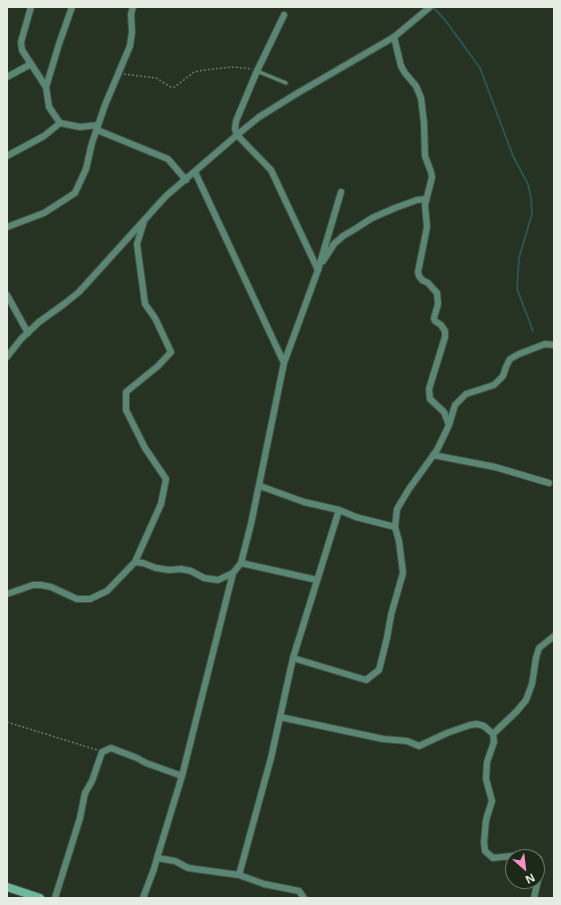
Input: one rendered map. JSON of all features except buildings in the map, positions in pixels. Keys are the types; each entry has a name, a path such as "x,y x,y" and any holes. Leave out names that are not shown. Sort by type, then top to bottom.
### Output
{"street":[{"path":"31,7 21,42 22,50 46,87"},
{"path":"72,7 46,87 49,108 60,123 80,127 97,128 168,159 186,180"},
{"path":"7,227 44,213 75,193 86,169 97,128 130,46 132,32 131,14 133,7"},
{"path":"7,357 39,322 79,292 166,196 237,135 259,117 394,37 430,7"},
{"path":"284,15 257,71 236,121 235,129 237,135 272,170 318,270"},
{"path":"394,37 401,66 416,86 421,98 424,123 425,156 432,177 425,205 427,226 418,268 419,276 422,280 428,283 436,293 438,304 434,318 445,331 445,337 429,389 430,399 444,412 449,425"},
{"path":"7,77 31,64"},
{"path":"7,156 44,136 60,123"},
{"path":"195,172 284,363"},
{"path":"143,898 154,869 182,776 233,573 241,563 252,524 284,363 318,270 341,192"},
{"path":"318,270 334,244 342,236 372,218 417,200 426,199"},
{"path":"7,594 33,585 51,587 77,599 90,599 107,591 135,562 161,504 166,479 145,448 126,410 126,392 158,366 171,352 155,318 145,304 137,244 144,219"},
{"path":"7,295 28,333"},
{"path":"293,658 366,680 379,670 391,615 403,573 399,541 395,527 397,509 442,440 449,425 455,405 466,394 494,385 503,376 510,360 519,354 545,344 554,344"},
{"path":"433,455 495,467 549,483"},
{"path":"260,486 304,502 339,510 356,517 395,527"},
{"path":"239,875 271,758 293,658 339,510"},
{"path":"135,562 168,570 181,569 191,571 204,578 218,580 233,573"},
{"path":"241,563 317,580"},
{"path":"493,734 517,711 526,700 532,684 539,648 554,636"},
{"path":"280,717 383,739 407,742 419,746 447,733 470,725 477,724 484,726 493,734 494,742 487,762 486,779 492,801 486,820 484,842 485,851 493,858 505,857"},
{"path":"55,898 80,818 85,793 92,781 102,752 111,748 182,776"},
{"path":"157,858 175,861 188,868 239,875 264,884 299,891 304,898"},
{"path":"7,887 40,898"}],"lane":[{"path":"257,71 286,83"}],"path":[{"path":"118,73 156,78 170,87 175,87 194,72 204,70 232,67 257,71"},
{"path":"7,722 102,752"}],"waterway":[{"path":"433,7 445,20 480,68 513,156 528,184 532,214 519,258 517,289 533,331"}]}
